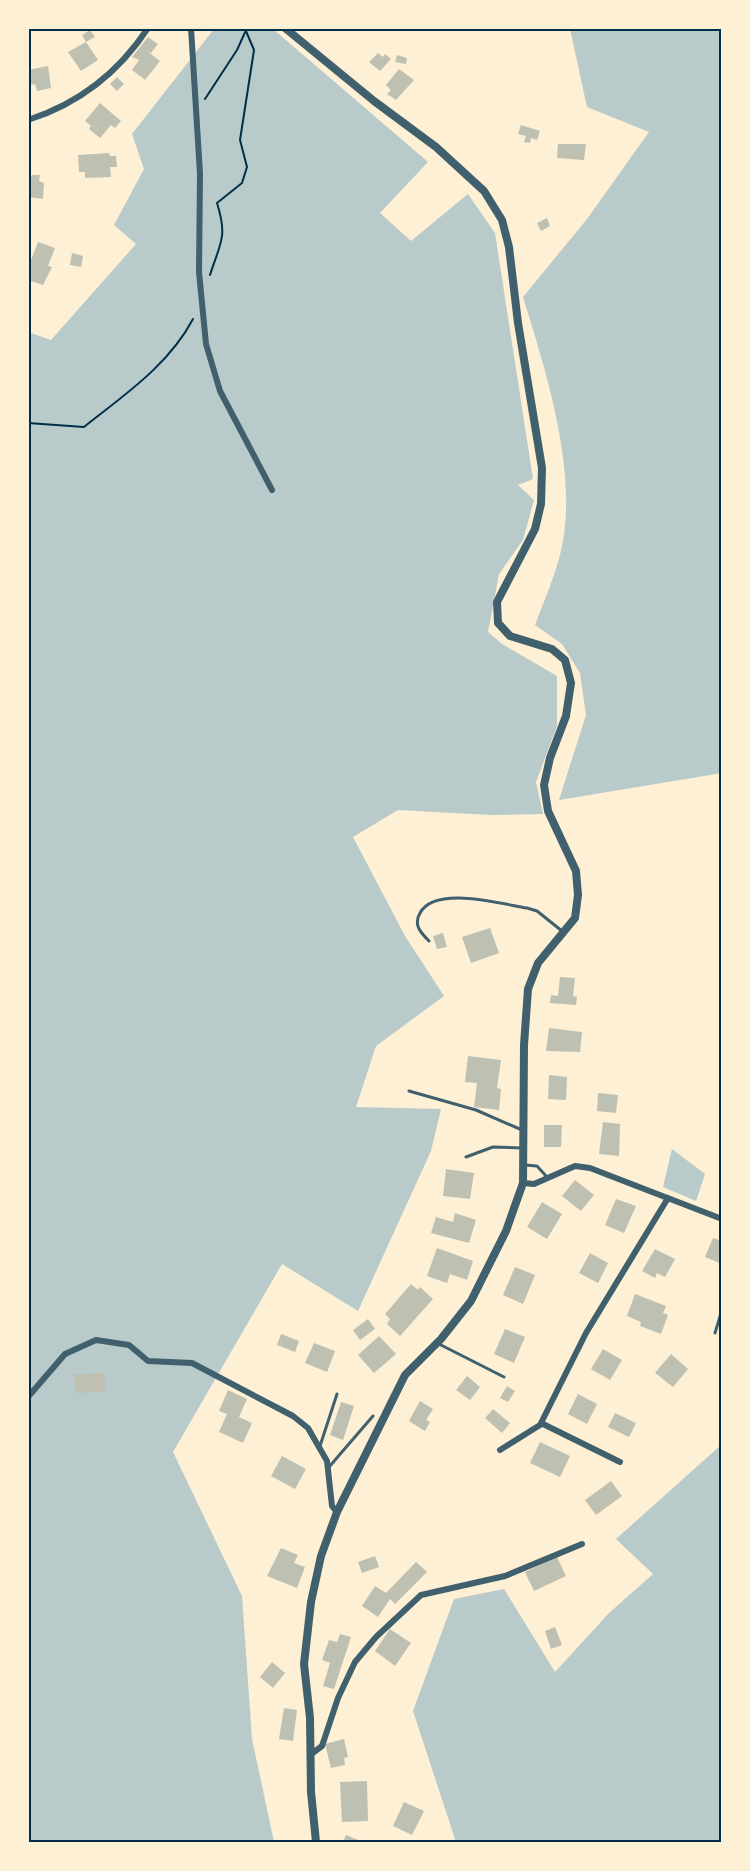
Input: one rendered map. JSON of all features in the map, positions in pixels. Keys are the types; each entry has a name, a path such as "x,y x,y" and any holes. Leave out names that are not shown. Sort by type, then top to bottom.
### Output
{"street":[{"path":"28,120 58,110 111,73 137,45 148,28"},
{"path":"191,28 200,174 201,305 206,345 220,391 272,490"},
{"path":"285,28 374,101 436,147 484,191 502,220 509,247 518,323 542,468 541,504 536,529 497,602 498,623 510,636 552,649 565,660 571,683 566,716 550,758 544,785 548,811 576,871 578,895 575,918 538,963 528,988 523,1183 507,1231 471,1301 437,1343 405,1375 337,1512 321,1556 311,1602 304,1664 310,1718 316,1842"},
{"path":"523,1183 534,1184 575,1166 590,1168 722,1219"},
{"path":"500,1450 541,1423 586,1333 668,1198"},
{"path":"28,1397 65,1354 96,1340 129,1345 148,1361 192,1363 227,1379 293,1416 308,1428 320,1446 329,1468 332,1506 337,1512"},
{"path":"541,1423 620,1462"},
{"path":"310,1755 322,1746 338,1698 355,1662 376,1637 421,1596 504,1576 582,1544"}],"lane":[{"path":"429,941 419,932 417,921 420,911 440,898 457,897 527,908 537,911 564,932"},
{"path":"409,1091 476,1110 524,1130"},
{"path":"466,1156 493,1147 523,1148"},
{"path":"523,1165 537,1166 547,1177"},
{"path":"715,1333 722,1310"},
{"path":"437,1343 504,1377"},
{"path":"320,1446 337,1394"},
{"path":"329,1468 373,1416"}],"path":[{"path":"196,114 237,50 246,30"},
{"path":"210,277 223,242 224,224 218,203 242,183 247,167 240,140 254,50 246,30"},
{"path":"28,423 84,427 151,374 184,336 201,305"}],"shaded area":[{"path":"214,29 273,29 428,162 380,213 411,241 468,194 495,233 533,479 518,485 534,500 523,540 499,574 488,632 502,644 557,676 557,726 536,782 543,814 491,815 398,810 353,837 405,936 444,996 376,1046 356,1107 441,1109 431,1151 358,1311 282,1264 173,1452 242,1596 252,1739 274,1842 29,1842 28,332 51,340 136,244 114,225 144,169 132,134"},
{"path":"570,29 721,29 722,773 559,800 586,715 580,673 562,644 535,625 561,551 566,489 563,456 550,390 523,297 587,219 649,132 587,107"},
{"path":"672,1149 705,1174 696,1201 663,1187"},
{"path":"721,1445 721,1842 456,1842 413,1711 454,1599 504,1589 555,1672 609,1613 653,1574 616,1539"}],"building":[{"path":"90,30 95,37 86,42 82,35"},
{"path":"148,37 158,44 151,53 147,51 160,61 145,80 132,70 139,60 132,57"},
{"path":"86,42 98,60 81,71 68,52"},
{"path":"378,53 383,57 385,54 391,59 380,71 369,62"},
{"path":"397,55 407,58 406,64 395,62"},
{"path":"48,66 51,88 37,91 35,84 28,85 28,70"},
{"path":"399,69 414,80 396,100 387,94 391,90 386,85"},
{"path":"117,77 124,84 117,91 110,84"},
{"path":"100,103 121,121 115,128 111,125 100,138 89,129 91,126 85,121"},
{"path":"521,125 540,131 537,140 531,138 530,143 524,142 526,136 518,134"},
{"path":"558,144 586,144 584,160 557,158"},
{"path":"109,153 110,156 116,156 117,167 110,167 111,177 85,178 85,172 79,172 78,155"},
{"path":"40,175 39,181 44,183 43,199 28,197 28,177"},
{"path":"547,218 550,226 541,231 537,223"},
{"path":"38,242 55,248 48,266 52,267 43,285 28,280 28,261 31,260"},
{"path":"72,253 83,256 81,267 70,265"},
{"path":"490,928 499,953 471,963 462,937"},
{"path":"443,933 447,947 437,949 433,936"},
{"path":"560,977 575,978 573,996 577,997 576,1005 550,1003 551,995 558,996"},
{"path":"549,1028 582,1032 580,1052 546,1051"},
{"path":"468,1056 501,1060 497,1088 501,1089 499,1110 474,1107 477,1083 465,1082"},
{"path":"549,1075 567,1077 566,1100 548,1099"},
{"path":"598,1093 618,1095 616,1113 597,1111"},
{"path":"603,1122 620,1124 619,1156 599,1154"},
{"path":"544,1125 562,1125 561,1147 544,1147"},
{"path":"446,1169 474,1173 470,1199 443,1196"},
{"path":"575,1180 594,1195 581,1211 562,1196"},
{"path":"616,1199 636,1206 624,1233 605,1225"},
{"path":"542,1202 562,1214 547,1239 527,1227"},
{"path":"455,1213 476,1220 469,1243 431,1233 436,1217 453,1222"},
{"path":"713,1238 722,1241 722,1264 705,1257"},
{"path":"437,1248 473,1261 467,1280 450,1274 447,1283 427,1276"},
{"path":"655,1249 675,1259 665,1277 657,1273 655,1278 642,1271"},
{"path":"590,1253 608,1263 598,1283 579,1273"},
{"path":"515,1267 535,1275 523,1304 503,1295"},
{"path":"411,1284 418,1290 420,1287 433,1299 400,1336 387,1324 390,1319 385,1314"},
{"path":"635,1294 666,1306 663,1313 668,1315 661,1334 640,1326 641,1322 627,1316"},
{"path":"368,1319 375,1329 360,1340 353,1330"},
{"path":"505,1329 525,1337 514,1363 494,1354"},
{"path":"281,1334 299,1341 295,1352 277,1345"},
{"path":"379,1336 396,1354 374,1373 358,1355"},
{"path":"314,1343 335,1351 327,1372 305,1363"},
{"path":"603,1349 622,1360 610,1380 591,1369"},
{"path":"671,1354 688,1369 673,1387 655,1373"},
{"path":"105,1373 106,1392 75,1393 74,1374"},
{"path":"467,1376 480,1387 470,1400 456,1390"},
{"path":"507,1386 515,1391 508,1402 500,1398"},
{"path":"228,1390 247,1399 239,1417 252,1423 243,1443 219,1432 227,1414 219,1411"},
{"path":"578,1394 597,1404 587,1424 568,1414"},
{"path":"420,1401 433,1409 426,1420 430,1422 425,1431 409,1421"},
{"path":"341,1402 354,1406 343,1440 330,1435"},
{"path":"493,1409 510,1423 502,1433 485,1418"},
{"path":"615,1413 636,1423 629,1437 608,1427"},
{"path":"540,1442 570,1456 560,1477 530,1463"},
{"path":"282,1456 306,1469 295,1489 271,1476"},
{"path":"611,1481 622,1496 596,1515 585,1500"},
{"path":"281,1548 298,1555 294,1563 305,1567 297,1588 267,1576"},
{"path":"375,1556 379,1567 362,1573 358,1562"},
{"path":"557,1557 566,1576 534,1591 525,1572"},
{"path":"416,1562 427,1572 395,1604 390,1599 378,1617 362,1606 375,1586 386,1593"},
{"path":"555,1627 562,1645 551,1649 545,1631"},
{"path":"390,1629 411,1643 395,1666 375,1651"},
{"path":"340,1634 351,1637 334,1689 323,1686 330,1663 322,1660 329,1640 337,1642"},
{"path":"272,1662 285,1673 273,1688 260,1677"},
{"path":"284,1708 297,1710 293,1741 279,1739"},
{"path":"344,1739 348,1757 344,1758 345,1765 331,1768 325,1744"},
{"path":"367,1781 368,1821 342,1822 340,1782"},
{"path":"404,1802 424,1811 412,1835 393,1826"},
{"path":"346,1835 363,1842 343,1842"}]}
